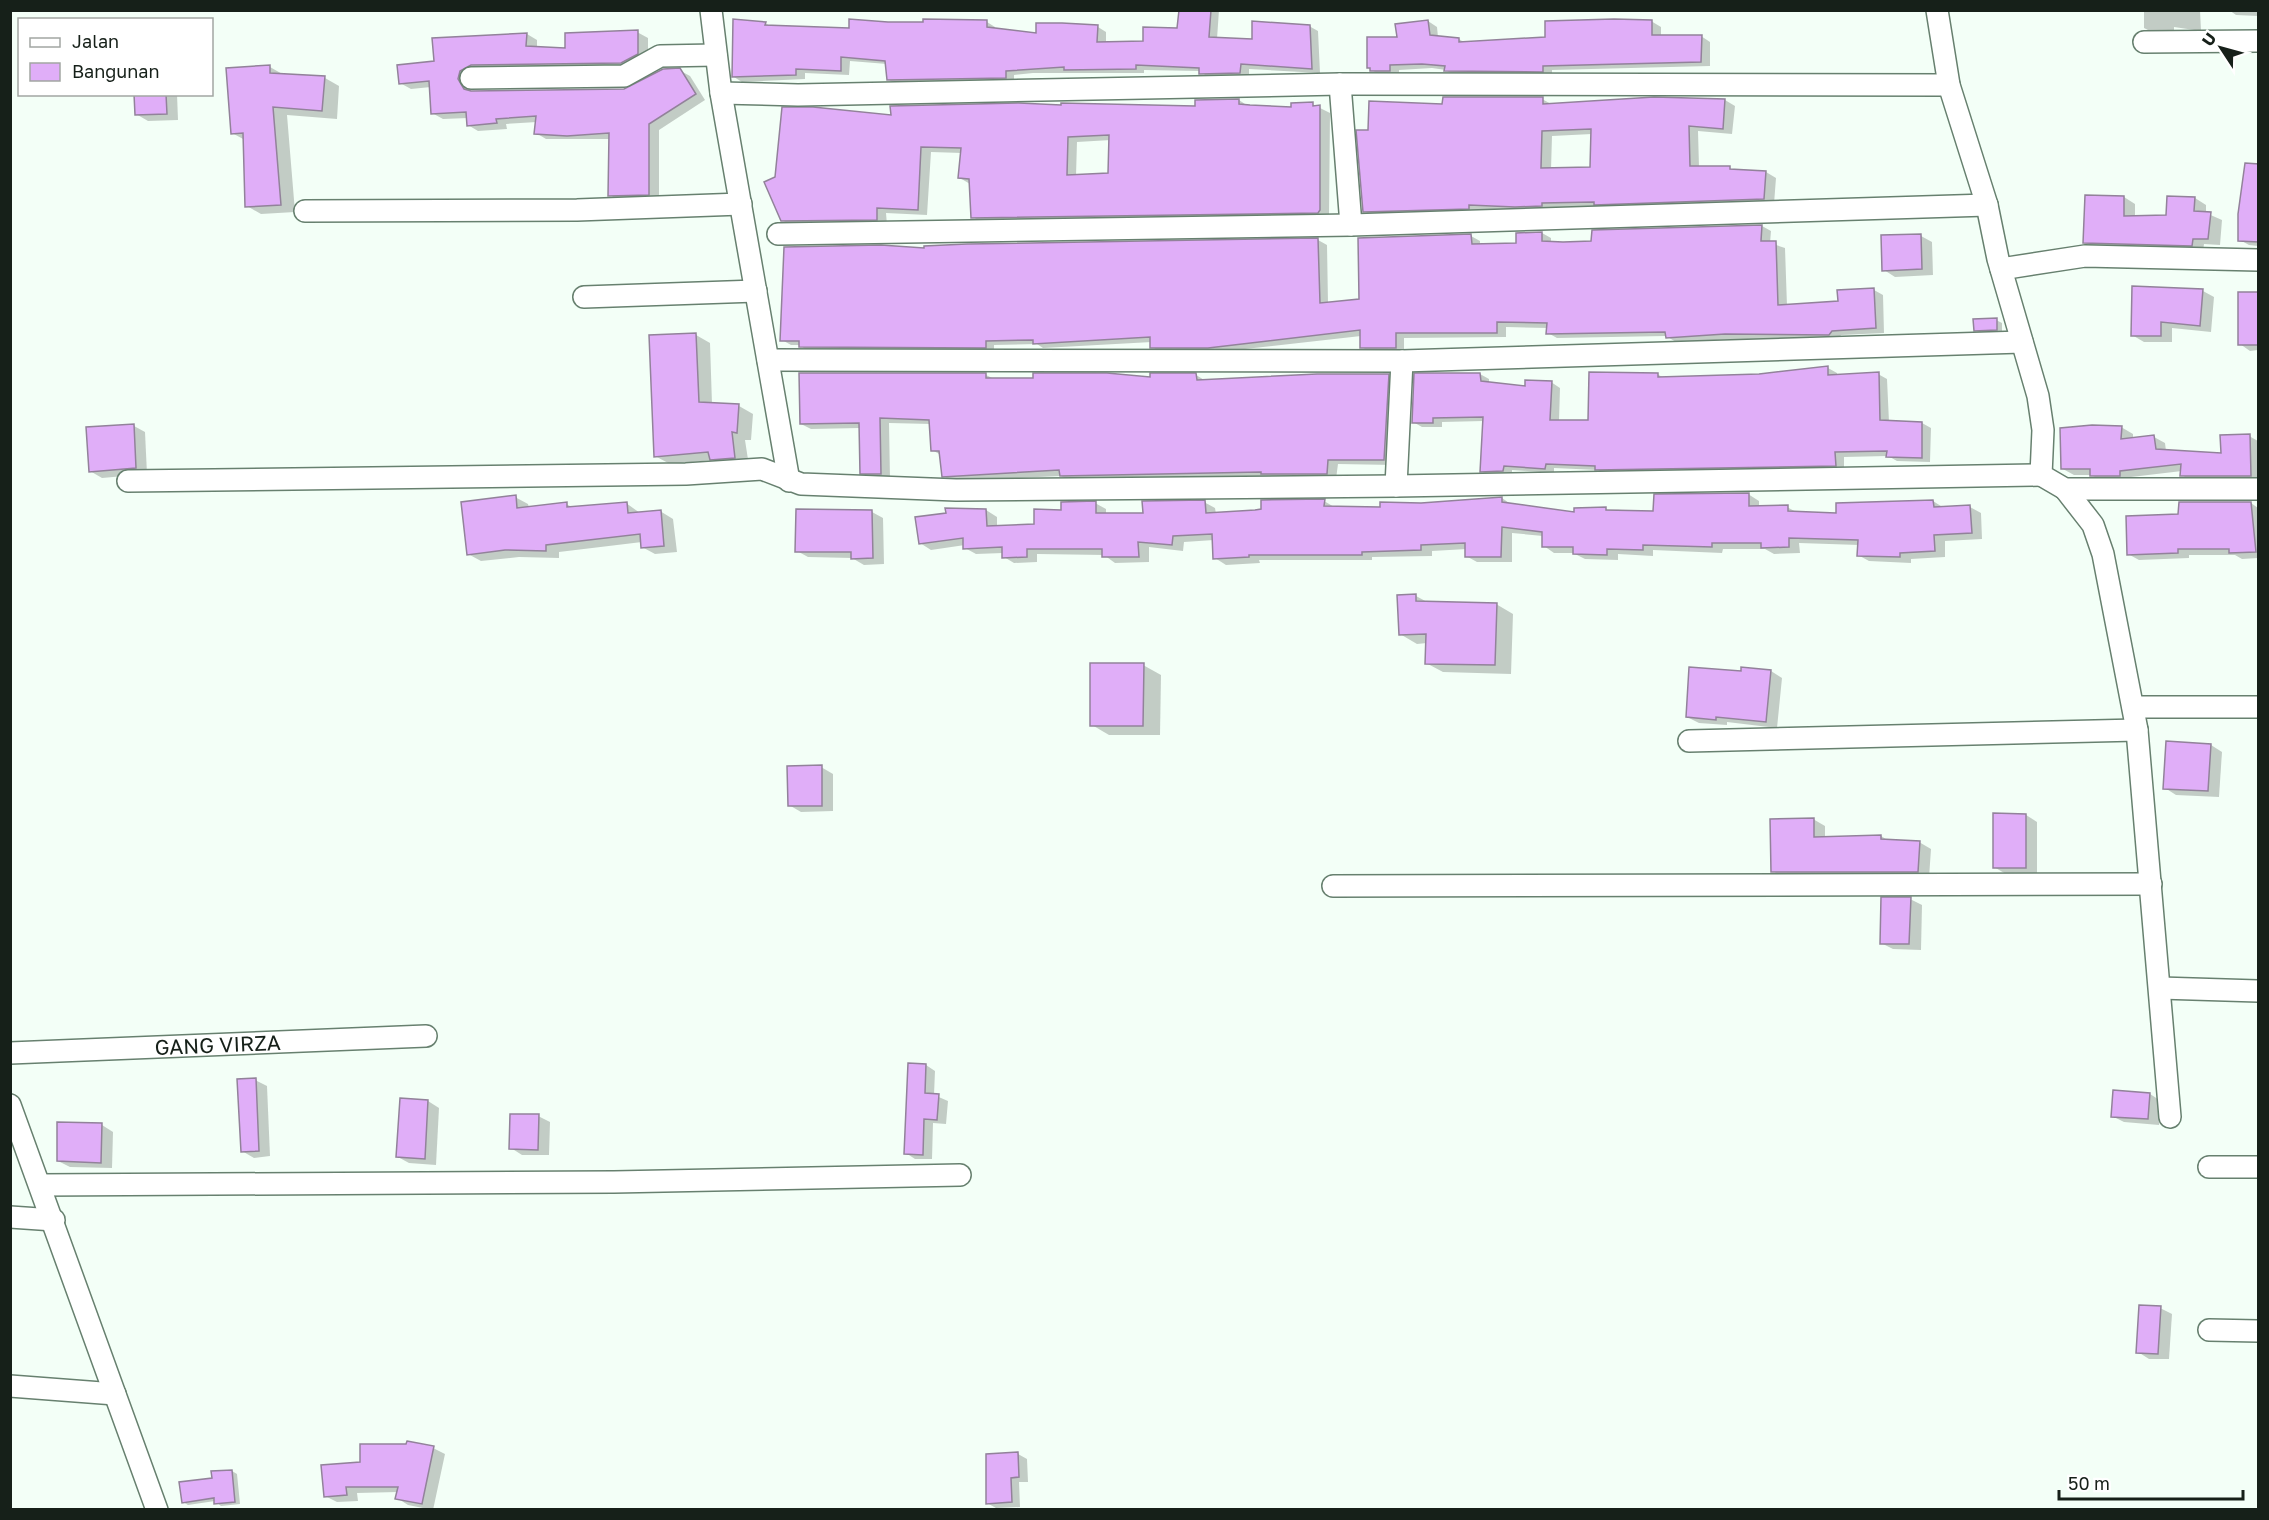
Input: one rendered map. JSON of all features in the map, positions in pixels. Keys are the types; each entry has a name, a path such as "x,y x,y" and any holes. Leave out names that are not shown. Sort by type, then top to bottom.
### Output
{"street":[{"path":"711,10 722,93 789,481"},
{"path":"1937,10 1949,85 1987,205 2001,269 2038,396 2043,429 2041,474"},
{"path":"2144,42 2259,40"},
{"path":"471,78 624,76 660,56 716,55"},
{"path":"722,93 822,94 1340,84 1949,85"},
{"path":"1340,84 1351,225"},
{"path":"305,211 577,210 741,204"},
{"path":"778,234 1351,225 1987,205"},
{"path":"2001,269 2085,256 2259,260"},
{"path":"585,297 756,291"},
{"path":"768,360 1402,361 2022,342"},
{"path":"1396,486 1402,361"},
{"path":"128,481 686,474 762,469 801,484 956,490 1396,486 2041,474 2065,489 2093,525 2103,554 2137,730 2170,1117"},
{"path":"2065,489 2259,489"},
{"path":"2133,706 2259,707"},
{"path":"1689,741 2137,730"},
{"path":"1333,886 2151,884"},
{"path":"2160,988 2259,991"},
{"name":"GANG VIRZA","path":"10,1053 426,1036"},
{"path":"10,1105 54,1220 157,1509"},
{"path":"2209,1167 2259,1167"},
{"path":"41,1185 614,1182 960,1175"},
{"path":"10,1217 54,1220"},
{"path":"2209,1330 2259,1331"},
{"path":"10,1386 115,1394"}],"building":[{"path":"1179,10 1211,10 1209,37 1252,39 1252,21 1310,25 1312,69 1241,64 1240,73 1199,74 1199,68 1136,65 1136,69 1064,70 1064,67 1006,71 1006,78 887,80 885,61 841,57 841,71 796,69 796,75 732,77 733,19 766,22 765,25 849,28 849,19 888,22 923,22 923,19 987,20 987,27 1036,33 1036,23 1098,25 1097,42 1143,41 1143,27 1177,28"},
{"path":"1428,20 1430,35 1459,38 1459,42 1545,37 1545,21 1652,20 1652,35 1702,35 1701,62 1543,66 1543,72 1444,71 1445,66 1422,64 1390,65 1390,71 1370,71 1370,68 1367,68 1367,37 1397,37 1395,24"},
{"path":"638,30 638,54 621,63 471,65 460,71 458,79 464,89 471,91 624,89 663,69 680,68 696,94 649,124 649,195 608,196 609,133 567,136 534,134 536,116 496,119 497,123 467,126 466,112 431,114 429,81 399,84 397,65 434,61 432,38 527,33 526,46 565,48 565,33"},
{"path":"270,65 270,73 325,76 322,111 273,107 281,205 245,207 243,133 231,134 226,68"},
{"path":"134,96 166,96 167,114 135,115"},
{"path":"1443,97 1543,97 1543,104 1654,97 1725,99 1723,129 1689,126 1690,166 1730,166 1730,169 1766,171 1764,199 1594,205 1594,202 1542,203 1542,206 1515,207 1469,205 1469,209 1363,212 1356,130 1368,130 1369,101 1442,104","holes":["1591,129 1590,167 1541,168 1542,131"]},
{"path":"1239,99 1239,104 1291,107 1291,103 1313,102 1313,106 1320,105 1320,210 1318,213 971,218 969,179 958,178 961,148 921,147 918,210 877,208 877,220 781,221 764,182 775,177 782,107 813,107 891,115 890,106 1019,103 1061,105 1061,103 1195,106 1195,100","holes":["1109,135 1108,173 1067,175 1068,137"]},
{"path":"2245,163 2259,164 2259,242 2238,241 2238,214"},
{"path":"2085,195 2124,196 2124,216 2166,215 2167,196 2195,197 2194,211 2211,212 2208,239 2193,239 2192,246 2083,243"},
{"path":"1762,225 1761,241 1776,241 1778,305 1838,301 1837,290 1874,288 1876,328 1832,331 1829,335 1725,334 1666,338 1665,332 1546,334 1547,323 1497,322 1497,333 1396,333 1396,348 1360,348 1360,330 1208,348 1150,348 1150,337 1033,344 1033,340 986,341 986,348 799,347 799,341 780,341 784,247 881,245 924,248 924,246 967,244 1318,238 1320,303 1359,299 1358,238 1471,234 1472,244 1516,243 1516,233 1542,232 1542,241 1563,242 1591,241 1592,230"},
{"path":"1921,234 1922,269 1882,271 1881,235"},
{"path":"2132,286 2203,289 2200,326 2161,322 2161,336 2131,336"},
{"path":"2238,292 2259,292 2259,345 2238,345"},
{"path":"1997,318 1997,330 1974,331 1973,319"},
{"path":"696,333 699,402 739,404 737,433 732,432 735,458 710,460 708,452 654,457 649,335"},
{"path":"1828,366 1828,375 1879,372 1880,420 1922,422 1922,458 1886,457 1887,451 1835,452 1836,466 1595,470 1595,466 1546,464 1545,469 1504,466 1503,471 1480,472 1483,417 1433,418 1433,423 1412,423 1414,373 1480,373 1481,381 1525,386 1525,380 1552,381 1550,420 1588,420 1589,372 1658,373 1658,377 1759,374"},
{"path":"799,373 986,373 986,378 1033,378 1033,373 1107,373 1150,377 1150,373 1196,373 1197,380 1317,374 1389,374 1384,460 1328,460 1327,474 1261,474 1261,472 1060,476 1059,470 942,477 939,451 931,451 929,420 880,418 881,474 860,474 859,423 800,424"},
{"path":"134,424 136,468 89,472 86,427"},
{"path":"2092,425 2122,426 2121,439 2154,435 2156,449 2221,453 2220,435 2250,434 2251,476 2180,476 2181,464 2120,471 2120,476 2090,476 2090,469 2061,469 2060,428"},
{"path":"1749,493 1749,506 1788,505 1788,511 1836,513 1836,503 1933,500 1934,507 1970,505 1972,533 1934,535 1935,551 1900,553 1900,557 1857,556 1858,540 1789,538 1789,547 1761,548 1761,543 1712,543 1712,547 1643,545 1643,550 1607,549 1607,555 1573,554 1573,547 1542,547 1542,532 1502,527 1501,557 1465,557 1465,543 1421,545 1421,550 1362,552 1362,555 1249,555 1249,557 1213,559 1212,534 1173,536 1172,545 1138,542 1139,557 1102,557 1102,549 1027,549 1027,557 1002,558 1002,547 963,549 963,538 919,544 915,517 946,513 945,508 986,509 987,526 1034,524 1034,509 1061,510 1061,502 1096,501 1096,513 1143,513 1142,501 1205,500 1206,513 1261,509 1261,500 1325,499 1324,506 1380,507 1380,502 1421,503 1502,497 1502,502 1574,512 1574,508 1606,507 1606,510 1653,511 1654,494"},
{"path":"516,495 517,508 567,502 567,507 627,502 628,513 661,510 664,546 641,548 640,534 546,545 546,551 505,550 467,555 461,502"},
{"path":"2179,502 2251,502 2256,552 2229,553 2229,549 2178,549 2178,553 2127,555 2126,516 2178,514"},
{"path":"796,509 872,510 873,558 851,559 851,552 795,552"},
{"path":"1416,594 1416,601 1497,603 1495,665 1425,664 1426,634 1399,635 1397,595"},
{"path":"1090,663 1144,663 1143,726 1090,726"},
{"path":"1689,667 1741,671 1741,667 1771,670 1766,722 1716,717 1716,720 1686,717"},
{"path":"2166,741 2211,744 2208,791 2163,789"},
{"path":"822,765 822,806 788,806 787,766"},
{"path":"1993,813 2026,814 2026,868 1993,868"},
{"path":"1814,818 1814,837 1881,835 1881,839 1920,841 1918,872 1771,872 1770,819"},
{"path":"1881,897 1911,897 1909,944 1880,944"},
{"path":"908,1063 926,1064 925,1093 939,1094 937,1120 924,1119 923,1155 904,1154"},
{"path":"256,1078 259,1151 241,1152 237,1079"},
{"path":"2113,1090 2150,1093 2148,1119 2111,1117"},
{"path":"400,1098 428,1100 425,1159 396,1157"},
{"path":"510,1114 539,1114 538,1150 509,1149"},
{"path":"57,1122 102,1123 101,1163 57,1161"},
{"path":"2139,1305 2161,1306 2158,1354 2136,1353"},
{"path":"407,1441 434,1446 422,1504 395,1499 398,1487 346,1487 347,1495 324,1497 321,1465 360,1462 360,1444 406,1444"},
{"path":"1018,1452 1019,1477 1011,1478 1012,1502 986,1504 986,1454"},
{"path":"232,1470 235,1502 214,1504 214,1498 182,1503 179,1482 212,1478 211,1471"}]}
